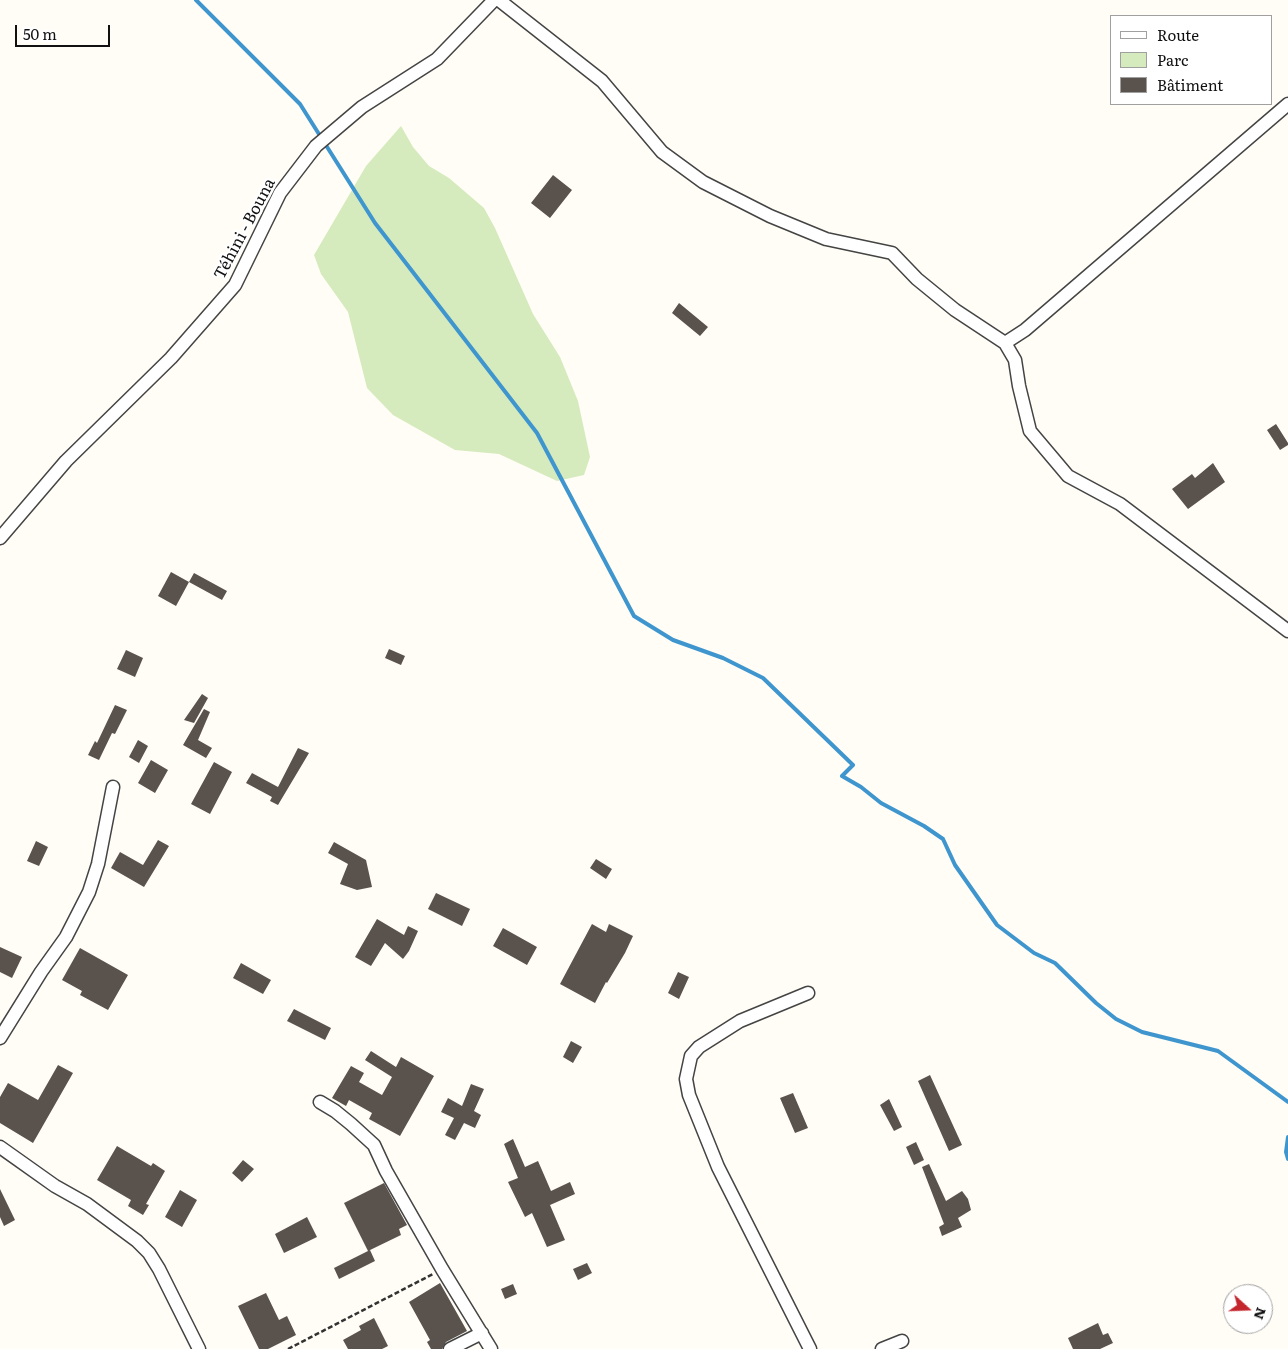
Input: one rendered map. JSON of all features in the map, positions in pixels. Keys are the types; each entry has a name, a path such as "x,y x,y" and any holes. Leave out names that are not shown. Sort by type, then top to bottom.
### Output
{"street":[{"name":"Téhini - Bouna","path":"0,538 66,461 171,358 235,285 280,193 316,146 362,108 437,58 494,0"},
{"path":"500,0 602,81 662,152 703,182 770,216 826,239 892,253 917,279 955,310 1005,343 1015,360 1030,431 1068,476 1120,504 1288,631"},
{"path":"1005,343 1025,330 1288,104"},
{"path":"0,1038 41,972 66,938 89,892 98,864 113,787"},
{"path":"808,993 740,1021 699,1047 691,1056 686,1078 689,1095 718,1167 810,1349"},
{"path":"320,1102 352,1124 374,1145 386,1171 442,1269 491,1349"},
{"path":"0,1147 55,1186 87,1204 137,1241 149,1253 199,1349"},
{"path":"450,1349 482,1334"},
{"path":"882,1349 902,1341"}],"path":[{"path":"288,1349 442,1269"}],"green space":[{"path":"401,126 413,147 429,166 449,178 484,208 495,228 533,314 560,357 578,401 590,457 584,475 557,481 499,454 455,450 393,415 367,388 348,312 321,274 314,255 366,166"}],"building":[{"path":"553,175 572,190 550,218 531,203"},
{"path":"679,303 708,327 700,336 672,313"},
{"path":"1276,424 1288,443 1288,445 1280,450 1267,430"},
{"path":"1213,463 1225,482 1188,509 1172,489 1192,474 1195,478"},
{"path":"171,572 189,582 176,606 158,596"},
{"path":"194,573 227,591 222,600 189,582"},
{"path":"389,649 405,656 401,665 385,658"},
{"path":"126,650 143,658 135,677 117,669"},
{"path":"202,694 208,698 194,723 184,720"},
{"path":"115,705 127,710 115,734 112,733 99,760 88,755 95,741 97,743"},
{"path":"204,709 210,712 198,740 212,748 206,758 183,745"},
{"path":"138,740 148,746 139,763 129,757"},
{"path":"298,748 309,753 278,805 270,801 272,797 246,783 252,773 278,787"},
{"path":"151,760 168,770 155,793 138,783"},
{"path":"214,762 232,772 210,814 191,804"},
{"path":"158,840 169,846 144,887 111,868 120,852 143,865"},
{"path":"36,841 48,847 39,866 27,861"},
{"path":"334,842 366,860 372,887 357,890 340,884 348,864 328,853"},
{"path":"596,859 612,869 606,879 590,868"},
{"path":"436,893 470,909 462,926 428,909"},
{"path":"377,919 404,935 408,926 418,931 409,951 403,959 385,943 371,966 355,957"},
{"path":"592,924 606,932 609,924 633,936 595,1003 560,984"},
{"path":"503,928 537,947 527,965 493,946"},
{"path":"0,947 22,957 12,978 0,972"},
{"path":"80,948 128,975 108,1010 80,995 82,991 62,980"},
{"path":"241,963 271,980 263,994 233,978"},
{"path":"678,972 689,977 679,999 668,993"},
{"path":"294,1009 331,1028 325,1040 287,1021"},
{"path":"571,1041 582,1047 573,1063 563,1057"},
{"path":"371,1051 396,1067 401,1057 434,1076 400,1136 369,1119 372,1113 349,1100 346,1106 332,1098 351,1066 364,1073 359,1082 382,1095 392,1077 365,1060"},
{"path":"58,1065 73,1073 33,1143 0,1123 0,1097 8,1083 38,1100"},
{"path":"930,1075 962,1145 949,1151 918,1081"},
{"path":"471,1084 484,1089 474,1111 481,1115 475,1128 464,1123 455,1140 445,1135 454,1118 441,1112 448,1098 462,1106"},
{"path":"793,1093 808,1128 795,1133 780,1098"},
{"path":"889,1099 902,1127 894,1131 880,1105"},
{"path":"513,1139 525,1167 538,1161 551,1191 570,1182 575,1194 550,1205 565,1240 547,1247 532,1213 525,1217 508,1182 518,1178 504,1144"},
{"path":"916,1142 924,1160 914,1165 906,1147"},
{"path":"117,1146 151,1166 153,1163 165,1171 146,1204 149,1205 143,1215 128,1206 131,1200 97,1180"},
{"path":"243,1160 254,1169 242,1182 232,1173"},
{"path":"929,1164 946,1201 962,1191 968,1199 971,1210 958,1218 962,1227 942,1236 939,1227 944,1224 922,1167"},
{"path":"384,1183 407,1225 399,1229 401,1235 368,1251 344,1203"},
{"path":"0,1189 15,1220 4,1226 0,1217"},
{"path":"180,1190 197,1200 182,1227 165,1217"},
{"path":"307,1217 317,1237 284,1253 275,1234"},
{"path":"370,1250 375,1261 339,1279 334,1268"},
{"path":"587,1263 592,1273 578,1280 573,1269"},
{"path":"440,1283 467,1331 446,1342 442,1349 431,1349 427,1342 430,1340 409,1302"},
{"path":"513,1284 517,1294 505,1299 501,1289"},
{"path":"266,1293 279,1320 287,1316 296,1335 268,1349 259,1349 238,1306"},
{"path":"374,1318 388,1346 382,1349 348,1349 343,1340 361,1330 359,1326"},
{"path":"1098,1323 1103,1335 1108,1333 1113,1343 1100,1349 1073,1349 1068,1338"}],"waterway":[{"path":"196,0 300,104 375,223 537,433 634,616 673,640 723,658 763,678 853,765 842,776 861,787 881,803 924,826 943,839 955,865 997,925 1034,953 1055,963 1096,1003 1116,1019 1142,1032 1218,1051 1288,1102"},
{"path":"1288,1137 1286,1152 1288,1159"}]}
